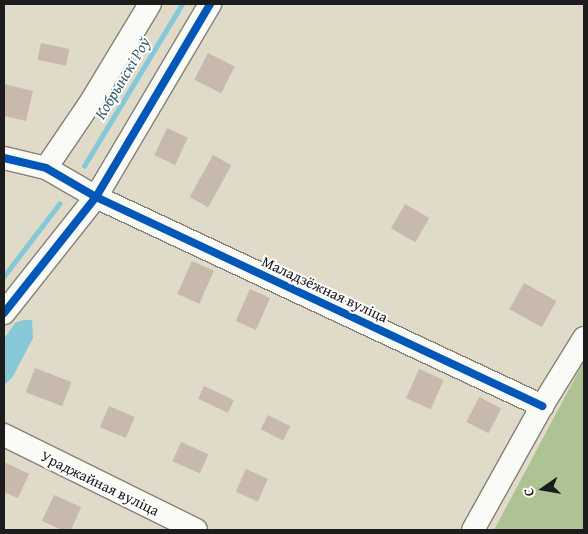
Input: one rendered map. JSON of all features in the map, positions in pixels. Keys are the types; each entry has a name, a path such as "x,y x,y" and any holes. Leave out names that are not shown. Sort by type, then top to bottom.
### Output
{"street":[{"path":"46,168 92,100 150,4"},
{"path":"4,313 96,197 210,4"},
{"name":"Маладзёжная вуліца","path":"4,158 46,168 96,197 542,406"},
{"path":"473,530 542,406 584,338"},
{"name":"Ураджайная вуліца","path":"4,435 196,530"}],"green space":[{"path":"584,361 584,530 494,530"}],"water":[{"path":"23,320 32,320 33,338 12,378 4,385 4,339 15,323"}],"building":[{"path":"41,43 69,49 66,66 37,60"},
{"path":"208,53 235,67 221,93 194,80"},
{"path":"4,84 33,91 26,121 4,116"},
{"path":"167,128 188,138 175,165 154,155"},
{"path":"213,155 231,165 208,207 190,197"},
{"path":"405,204 429,218 415,242 391,228"},
{"path":"192,261 214,271 199,304 177,294"},
{"path":"524,283 556,301 542,327 509,309"},
{"path":"250,289 270,298 256,330 236,321"},
{"path":"35,368 71,382 62,406 26,392"},
{"path":"419,369 444,380 431,409 406,398"},
{"path":"204,386 234,400 228,413 198,399"},
{"path":"479,397 501,408 489,433 466,422"},
{"path":"109,406 135,417 126,438 100,427"},
{"path":"268,415 290,426 283,441 261,429"},
{"path":"181,442 208,454 200,473 172,461"},
{"path":"4,462 29,474 18,498 4,492"},
{"path":"246,469 268,479 258,502 236,492"},
{"path":"54,495 81,507 71,530 62,530 42,521"}],"waterway":[{"name":"Кобрынскі Роў","path":"84,166 182,4"},
{"name":"Кобрынскі Роў","path":"4,276 59,204"}],"cycle path":[{"path":"4,313 96,197 210,4"},
{"path":"4,158 46,168 96,197 542,406"}]}
